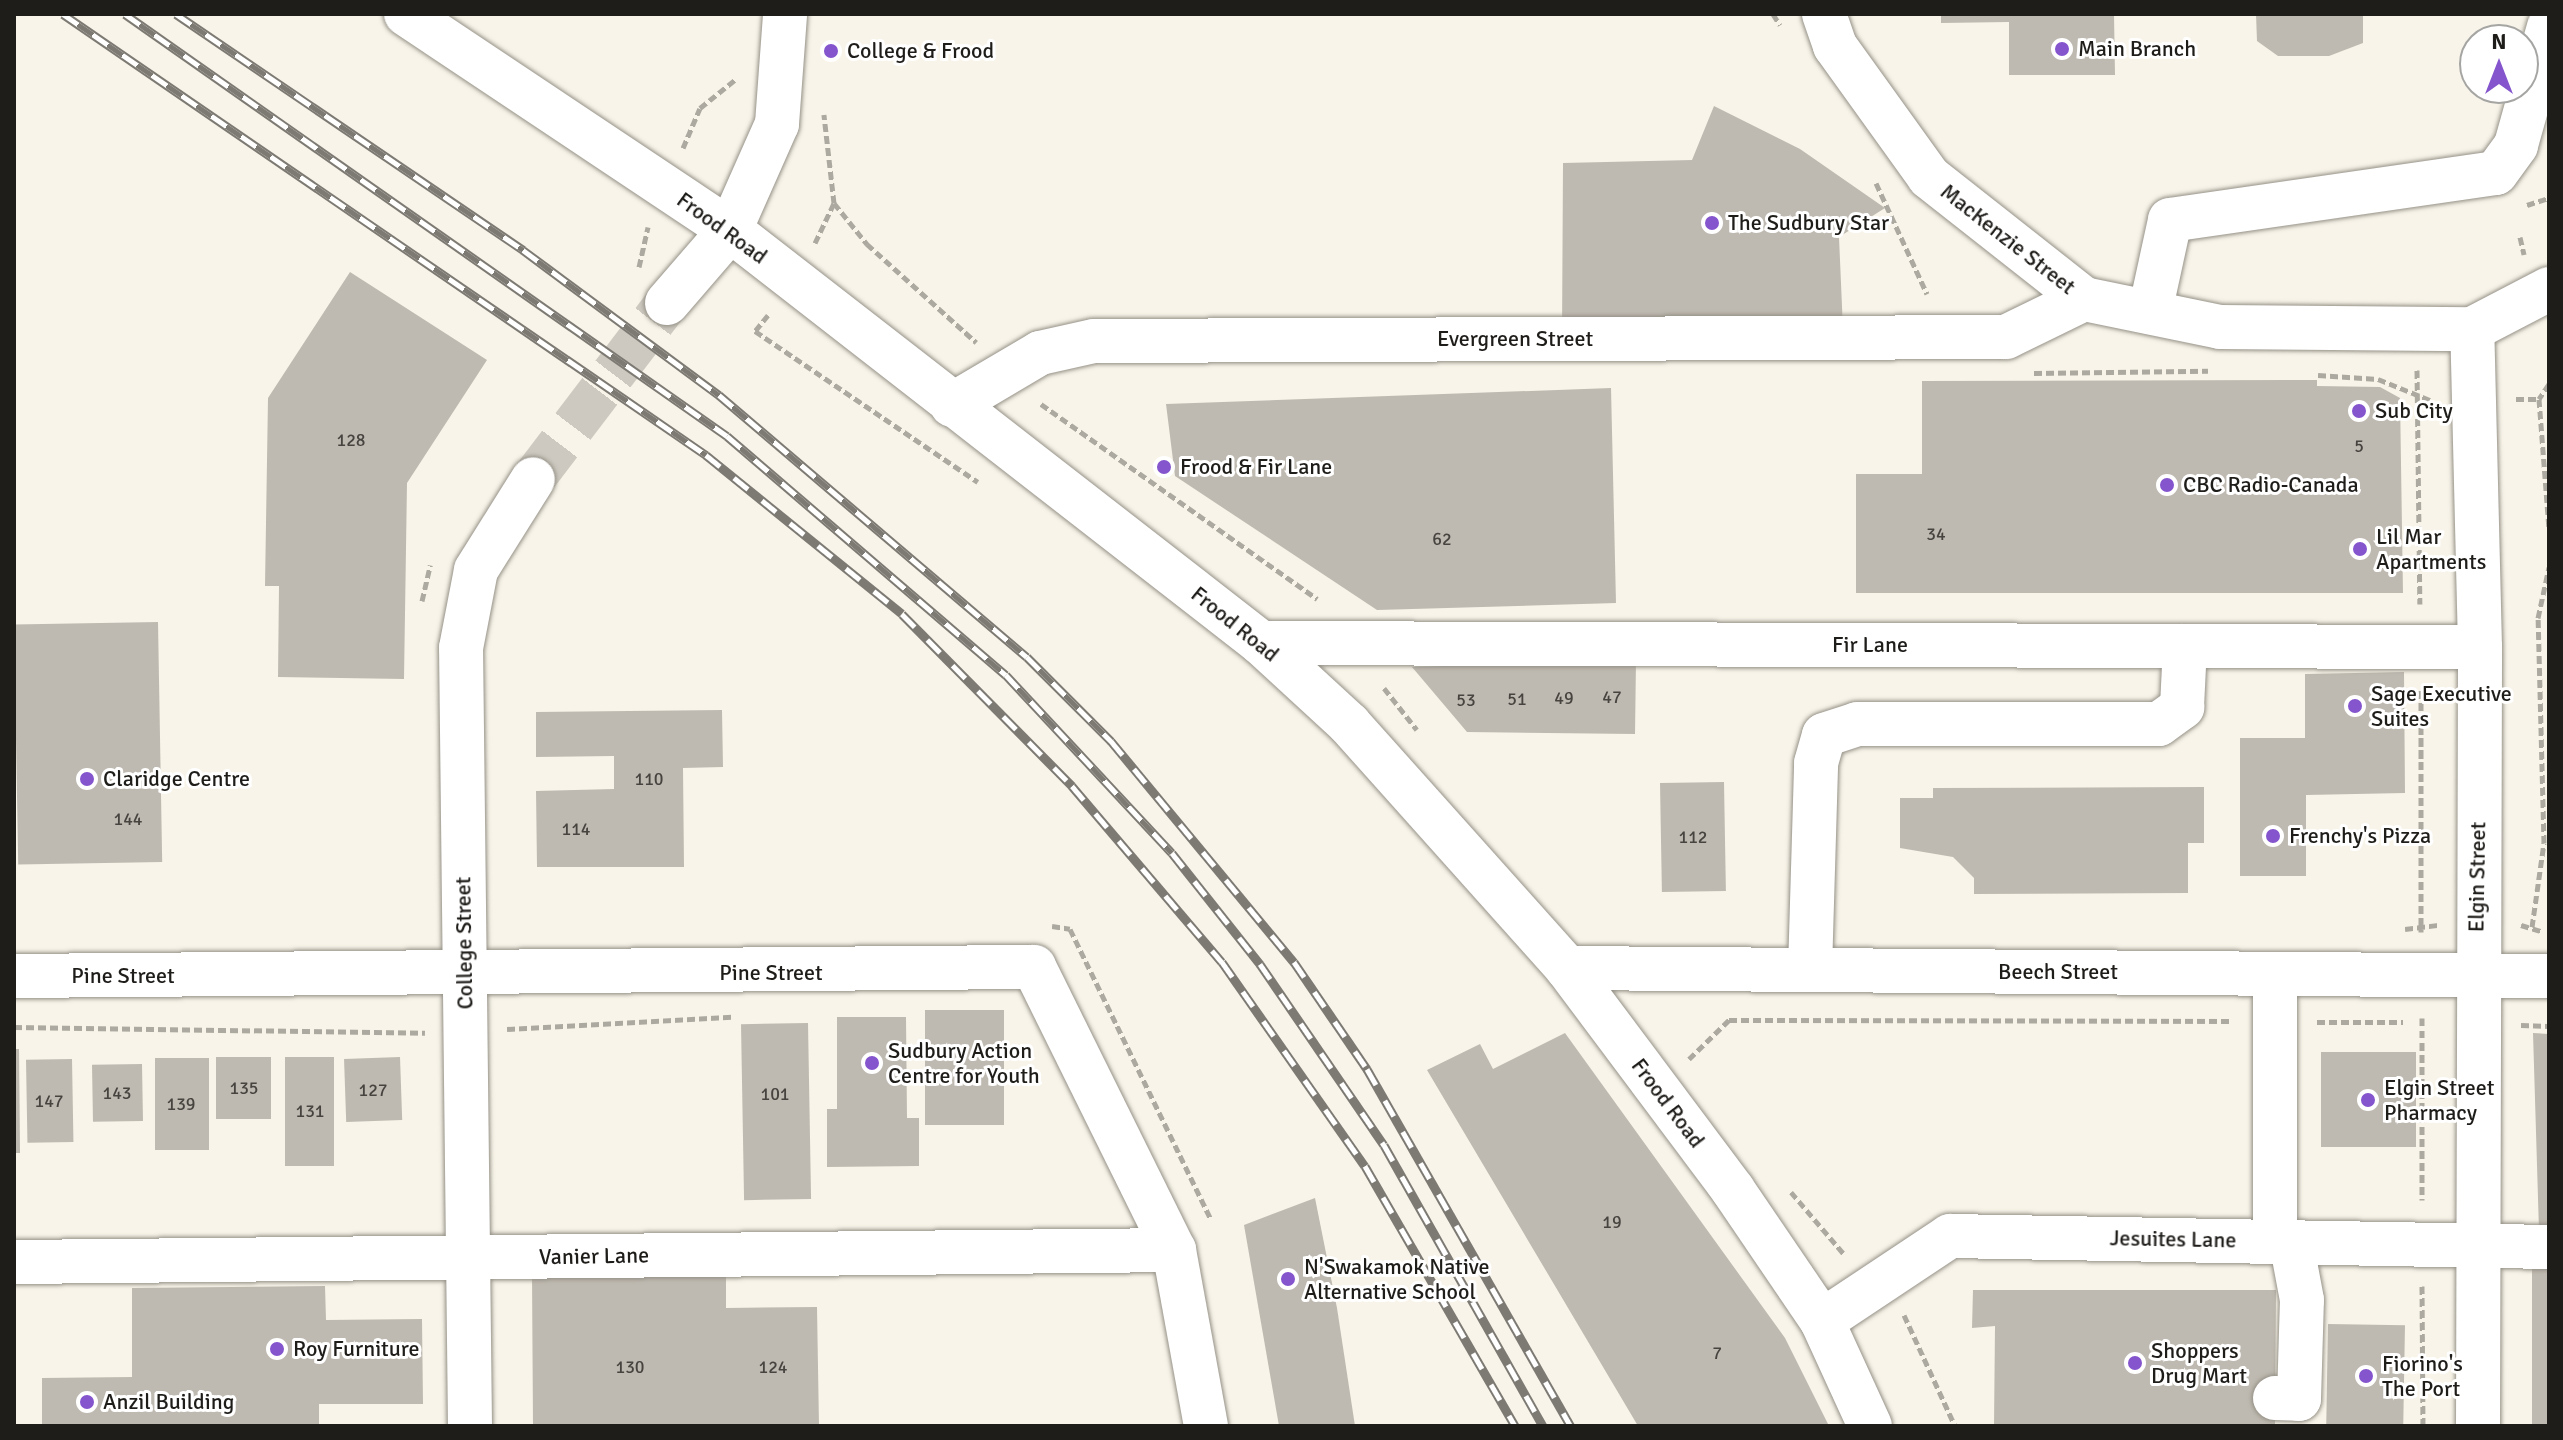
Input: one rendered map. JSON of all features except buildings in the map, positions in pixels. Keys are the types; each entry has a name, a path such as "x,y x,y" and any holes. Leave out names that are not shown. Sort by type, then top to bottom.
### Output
{"street":[{"name":"Frood Road","path":"406,14 730,230 1261,643 1349,724 1567,968 1655,1086 1822,1321 1870,1426"},
{"path":"667,303 730,230 777,124 785,14"},
{"name":"MacKenzie Street","path":"1824,14 1835,46 1929,177 2084,299 2220,327 2472,329"},
{"path":"2150,312 2170,220 2496,173 2516,145 2549,27"},
{"path":"2472,329 2549,289"},
{"name":"Evergreen Street","path":"952,405 1040,353 1094,341 2006,337 2084,299"},
{"name":"Elgin Street","path":"2472,329 2480,647 2474,1245 2478,1426"},
{"name":"College Street","path":"470,1426 461,648 476,570 533,479"},
{"name":"Fir Lane","path":"1261,643 2480,647"},
{"path":"1810,970 1816,763 1824,735 1857,724 2159,724 2182,707 2185,646"},
{"name":"Pine Street","path":"14,976 464,977 1034,967 1174,1250 1206,1426"},
{"name":"Beech Street","path":"1567,968 2549,976"},
{"path":"2275,974 2283,1241 2302,1300 2299,1399 2275,1398"},
{"name":"Jesuites Lane","path":"1822,1321 1950,1236 2549,1247"},
{"name":"Vanier Lane","path":"14,1262 1174,1250"}],"path":[{"path":"639,267 665,187 700,108 742,73"},
{"path":"823,98 834,203 796,282 755,331 991,492"},
{"path":"2534,203 2549,198"},
{"path":"2417,328 2423,1426"},
{"path":"2549,384 2539,399 2549,528"},
{"path":"14,1027 465,1033 739,1017"},
{"path":"1655,1086 1729,1020 2422,1022 2549,1026"}],"tunnel":[{"path":"533,479 667,303"}],"railway":[{"path":"63,14 706,455 902,614 1072,786 1222,962 1365,1166 1515,1426"},
{"path":"125,14 727,436 1006,675 1172,853 1260,964 1384,1145 1543,1426"},
{"path":"176,14 523,250 719,395 1027,657 1111,741 1294,962 1367,1069 1571,1426"}],"place":[{"name":"Main Branch","path":"2062,49"},
{"name":"College & Frood","path":"831,51"},
{"name":"The Sudbury Star","path":"1712,223"},
{"name":"Sub City","path":"2359,411"},
{"name":"Frood & Fir Lane","path":"1164,467"},
{"name":"CBC Radio-Canada","path":"2167,485"},
{"name":"Lil Mar Apartments","path":"2360,549"},
{"name":"Sage Executive Suites","path":"2355,706"},
{"name":"Claridge Centre","path":"87,779"},
{"name":"Frenchy's Pizza","path":"2273,836"},
{"name":"Sudbury Action Centre for Youth","path":"872,1063"},
{"name":"Elgin Street Pharmacy","path":"2368,1100"},
{"name":"N'Swakamok Native Alternative School","path":"1288,1279"},
{"name":"Roy Furniture","path":"277,1349"},
{"name":"Shoppers Drug Mart","path":"2135,1363"},
{"name":"Fiorino's The Port","path":"2366,1376"},
{"name":"Anzil Building","path":"87,1402"}]}
